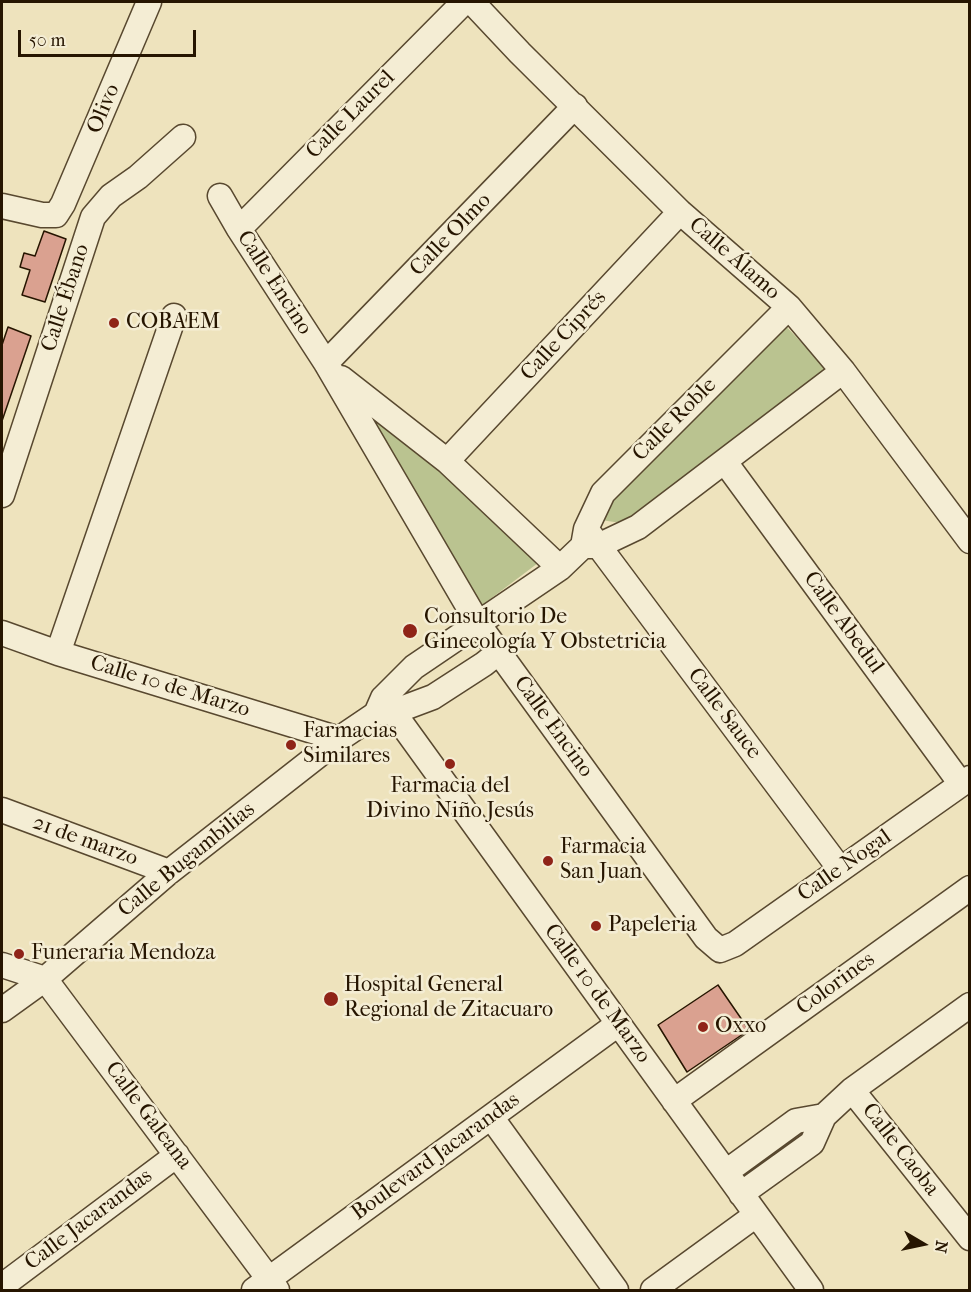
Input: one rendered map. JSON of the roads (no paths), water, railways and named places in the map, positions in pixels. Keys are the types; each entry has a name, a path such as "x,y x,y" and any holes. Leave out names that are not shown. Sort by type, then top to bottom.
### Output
{"street":[{"name":"Olivo","path":"2,206 42,215 56,215 63,204 149,2"},
{"name":"Calle Laurel","path":"239,229 464,2"},
{"name":"Calle Álamo","path":"472,2 680,212 789,307 843,371 969,541"},
{"name":"Calle Olmo","path":"328,366 575,106"},
{"name":"Calle Ébano","path":"2,495 93,217 111,196 138,177 183,137"},
{"name":"Calle Encino","path":"220,196 328,366 479,625 706,938 720,950"},
{"name":"Calle Ciprés","path":"447,461 680,212"},
{"name":"Calle Roble","path":"384,708 414,668 560,568 589,540 603,493 789,307"},
{"path":"58,653 174,316"},
{"name":"Calle Encino","path":"328,366 447,461 560,568"},
{"name":"Calle Roble","path":"589,540 638,528 843,371"},
{"name":"Calle Abedul","path":"725,462 965,781"},
{"name":"Calle Sauce","path":"589,540 840,869"},
{"name":"Calle 10 de Marzo","path":"2,633 58,653 339,739"},
{"path":"384,708 433,697 499,652"},
{"name":"Calle 10 de Marzo","path":"384,708 811,1290"},
{"name":"Calle Bugambilias","path":"2,1010 45,979 169,872 339,739 384,708"},
{"name":"Calle Nogal","path":"720,950 735,944 965,781"},
{"name":"21 de marzo","path":"2,810 169,872"},
{"name":"Colorines","path":"674,1101 969,888"},
{"path":"2,965 45,979"},
{"name":"Calle Galeana","path":"45,979 177,1155 267,1287"},
{"path":"741,1194 812,1143 824,1116 852,1090 969,1005"},
{"name":"Boulevard Jacarandas","path":"267,1287 618,1024"},
{"name":"Calle Caoba","path":"852,1090 969,1238"},
{"path":"726,1172 796,1121 824,1116"},
{"path":"491,1117 616,1290"},
{"name":"Calle Jacarandas","path":"2,1286 177,1155"},
{"path":"652,1290 756,1215"}],"place":[{"name":"COBAEM","path":"114,323"},
{"name":"Consultorio De Ginecología Y Obstetricia","path":"410,631"},
{"name":"Farmacias Similares","path":"291,745"},
{"name":"Farmacia del Divino Niño Jesús","path":"450,764"},
{"name":"Farmacia San Juan","path":"548,861"},
{"name":"Papeleria","path":"596,926"},
{"name":"Funeraria Mendoza","path":"19,954"},
{"name":"Hospital General Regional de Zitacuaro","path":"331,999"},
{"name":"Oxxo","path":"703,1027"}]}
